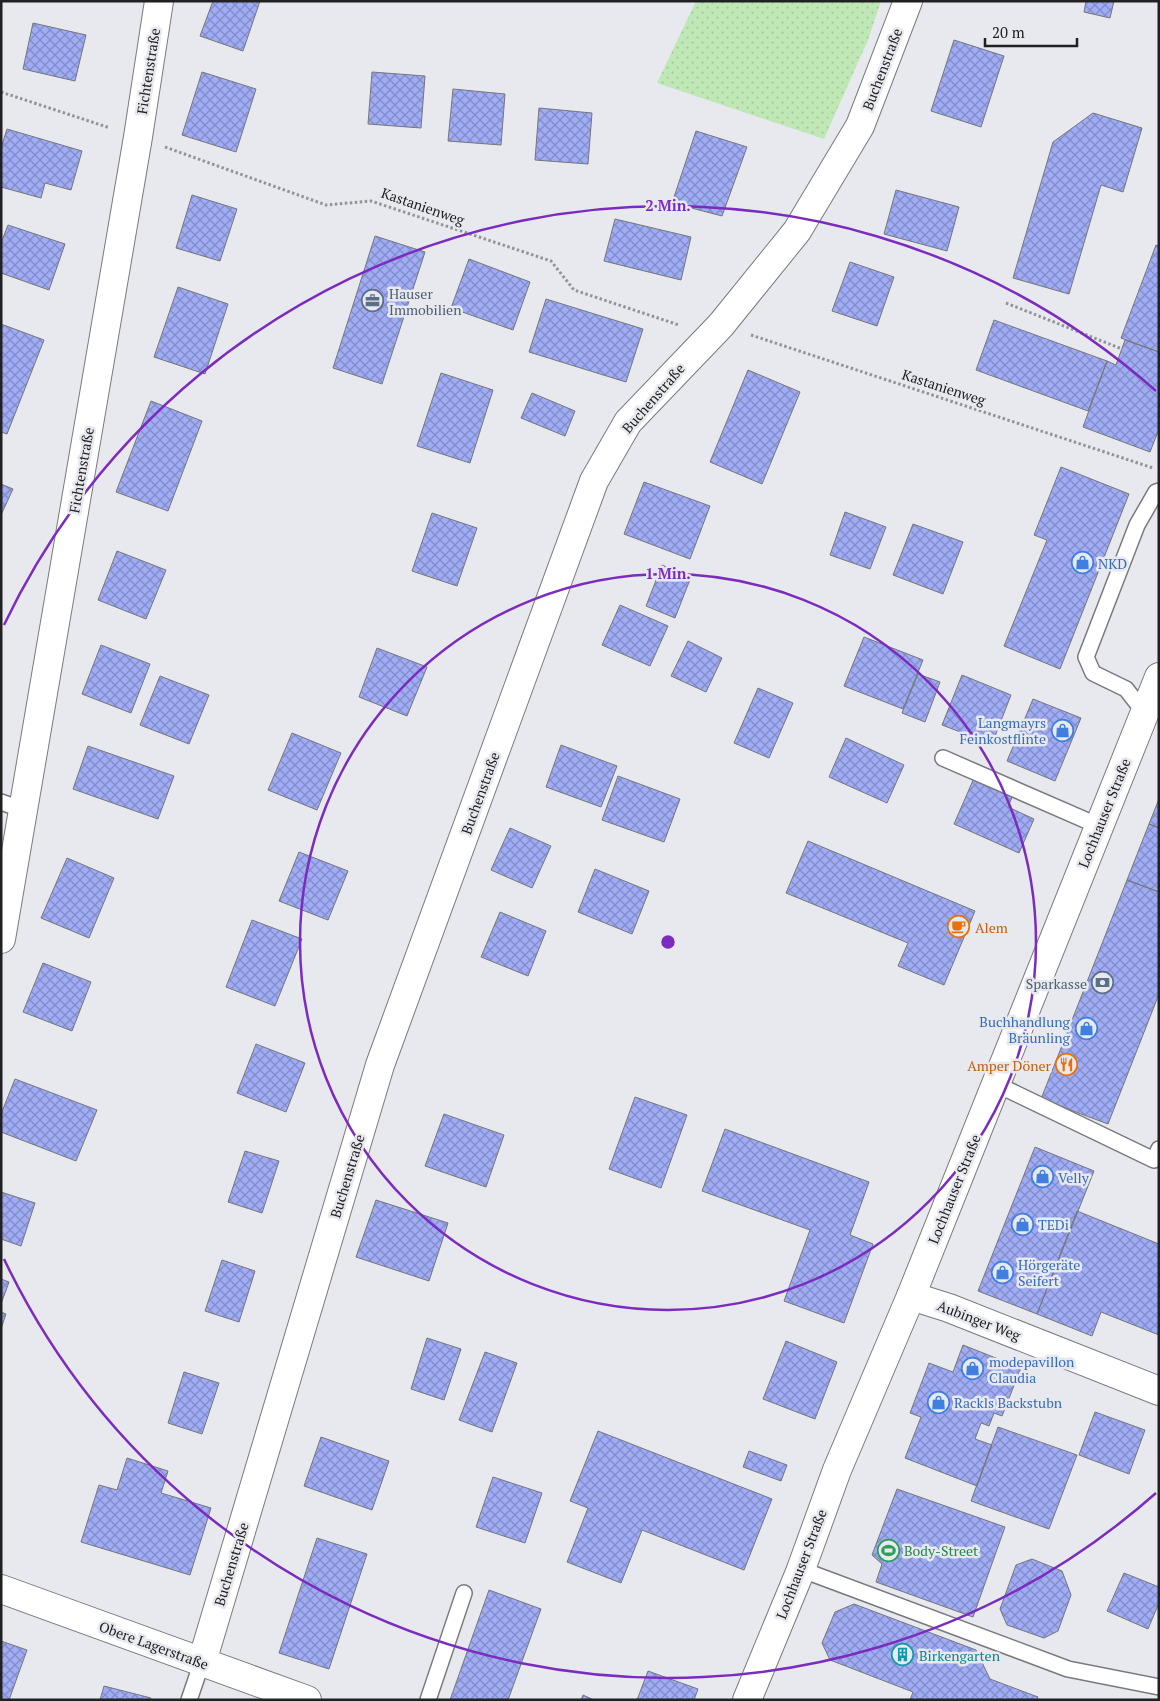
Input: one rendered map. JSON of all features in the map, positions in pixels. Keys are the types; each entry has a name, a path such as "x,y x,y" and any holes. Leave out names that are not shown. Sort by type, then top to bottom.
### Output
{"street":[{"name":"Fichtenstraße","path":"2,932 12,806 138,137 159,1"},
{"name":"Buchenstraße","path":"202,1662 380,1065 594,481 628,422 716,330 797,231 860,126 908,1"},
{"name":"Lochhauser Straße","path":"747,1700 800,1569 837,1470 911,1296 1099,826 1152,715 1159,676"},
{"name":"Aubinger Weg","path":"911,1296 949,1308 1159,1391"},
{"name":"Obere Lagerstraße","path":"1,1589 307,1700"}],"lane":[{"path":"1152,715 1126,689 1093,673 1086,656 1137,525 1156,492 1159,492"},
{"path":"943,758 1099,826"},
{"path":"996,1084 1154,1160 1159,1149"},
{"path":"800,1569 1068,1669 1159,1687"},
{"path":"428,1700 464,1593"},
{"path":"188,1700 202,1662"}],"path":[{"name":"Kastanienweg","path":"1,92 138,137 326,205 371,201 551,261 574,290 716,330 1159,470"},
{"path":"1006,303 1122,348"}],"green space":[{"path":"696,1 881,1 868,40 824,139 657,83"}],"building":[{"path":"213,1 260,1 243,51 200,36"},
{"path":"1086,1 1114,1 1110,18 1084,12"},
{"path":"33,23 86,35 75,81 23,69"},
{"path":"954,40 1004,56 981,127 931,111"},
{"path":"202,72 256,89 236,152 182,135"},
{"path":"372,72 425,76 421,128 368,124"},
{"path":"453,89 505,94 501,145 448,141"},
{"path":"539,108 592,113 588,164 535,160"},
{"path":"1093,113 1142,128 1123,192 1101,185 1069,294 1013,278 1053,142"},
{"path":"7,129 82,151 71,190 45,183 41,198 1,187 1,148"},
{"path":"696,131 747,147 722,216 672,203"},
{"path":"896,190 959,207 947,251 884,234"},
{"path":"192,195 237,209 220,261 176,248"},
{"path":"615,219 691,237 681,280 604,261"},
{"path":"8,225 65,244 49,290 1,273 1,243"},
{"path":"375,236 425,252 382,384 333,368"},
{"path":"1156,245 1159,246 1159,352 1121,338"},
{"path":"469,259 530,282 513,330 451,308"},
{"path":"850,262 894,277 877,326 832,311"},
{"path":"178,287 228,304 205,374 154,357"},
{"path":"546,299 643,329 626,382 529,352"},
{"path":"994,320 1107,361 1088,411 976,370"},
{"path":"1,324 44,340 7,434 1,432"},
{"path":"1125,340 1159,352 1159,429 1150,452 1083,427 1107,361 1116,365"},
{"path":"748,370 800,392 762,484 710,462"},
{"path":"441,373 493,390 470,463 417,446"},
{"path":"532,393 575,411 565,436 521,418"},
{"path":"151,401 202,421 168,511 116,492"},
{"path":"1061,467 1129,494 1060,669 1004,646 1047,540 1034,535"},
{"path":"644,482 710,506 690,559 624,534"},
{"path":"1,484 13,489 1,515"},
{"path":"845,512 886,527 870,569 830,555"},
{"path":"432,513 477,528 457,586 412,571"},
{"path":"913,524 963,542 943,594 893,575"},
{"path":"117,551 166,570 146,619 98,600"},
{"path":"662,565 691,577 675,618 646,606"},
{"path":"620,605 668,626 650,666 602,645"},
{"path":"864,637 923,660 903,709 844,686"},
{"path":"688,641 722,658 706,692 671,676"},
{"path":"101,645 150,664 131,713 82,694"},
{"path":"377,648 427,667 407,716 359,697"},
{"path":"918,674 940,682 925,722 902,713"},
{"path":"962,675 1011,695 992,744 942,725"},
{"path":"160,676 209,695 189,744 140,725"},
{"path":"758,688 793,703 769,758 734,743"},
{"path":"1033,699 1081,718 1055,781 1007,761"},
{"path":"292,733 341,753 317,810 268,790"},
{"path":"846,738 904,765 887,803 829,777"},
{"path":"561,745 617,766 601,807 546,787"},
{"path":"88,746 174,776 158,819 73,789"},
{"path":"618,776 680,799 664,842 602,820"},
{"path":"974,778 1013,795 1008,807 1034,819 1019,853 954,824"},
{"path":"1159,799 1159,828 1149,824"},
{"path":"1149,824 1159,828 1159,892 1127,880"},
{"path":"510,828 551,846 532,888 491,870"},
{"path":"808,841 975,911 944,985 898,966 908,943 786,893"},
{"path":"299,852 348,871 328,920 279,901"},
{"path":"67,858 114,878 89,938 41,918"},
{"path":"595,869 649,891 632,934 578,912"},
{"path":"1127,880 1159,892 1159,994 1108,1124 1041,1099"},
{"path":"500,912 546,931 528,976 481,957"},
{"path":"252,920 302,939 275,1006 226,987"},
{"path":"43,963 91,982 72,1031 23,1012"},
{"path":"256,1044 305,1063 286,1112 237,1093"},
{"path":"15,1079 97,1110 76,1161 1,1132 1,1114"},
{"path":"635,1097 687,1115 661,1188 609,1169"},
{"path":"444,1114 504,1135 486,1187 425,1166"},
{"path":"725,1129 869,1182 850,1235 873,1244 844,1323 784,1301 810,1230 702,1191"},
{"path":"1035,1147 1094,1171 1037,1314 978,1291"},
{"path":"245,1151 279,1161 262,1213 228,1202"},
{"path":"1,1192 35,1203 21,1246 1,1239"},
{"path":"376,1200 448,1223 429,1281 356,1257"},
{"path":"1077,1211 1159,1244 1159,1335 1101,1312 1092,1336 1037,1314"},
{"path":"222,1260 255,1271 239,1322 205,1311"},
{"path":"1,1279 9,1282 1,1304"},
{"path":"1,1312 6,1314 1,1329"},
{"path":"427,1338 461,1349 444,1400 411,1389"},
{"path":"786,1341 837,1362 815,1419 763,1399"},
{"path":"963,1345 1021,1368 1002,1416 994,1413 989,1426 981,1423 975,1439 992,1445 977,1486 905,1458 921,1417 910,1413 929,1363 953,1372"},
{"path":"485,1352 517,1363 492,1432 459,1420"},
{"path":"184,1372 219,1383 202,1434 168,1423"},
{"path":"1095,1412 1145,1430 1129,1474 1079,1455"},
{"path":"998,1427 1077,1455 1049,1529 971,1501"},
{"path":"598,1431 772,1499 744,1570 642,1530 621,1583 567,1562 588,1508 570,1501"},
{"path":"321,1437 389,1461 372,1510 304,1486"},
{"path":"749,1451 787,1465 781,1481 743,1467"},
{"path":"127,1458 168,1471 161,1493 211,1508 190,1575 81,1542 99,1485 117,1490"},
{"path":"493,1477 542,1493 525,1543 476,1527"},
{"path":"897,1489 1005,1527 973,1617 876,1582 882,1564 872,1555"},
{"path":"317,1538 367,1554 329,1669 279,1653"},
{"path":"1032,1559 1062,1571 1071,1595 1058,1631 1044,1638 1007,1625 1000,1609 1016,1565"},
{"path":"1124,1573 1159,1587 1159,1603 1148,1629 1107,1611"},
{"path":"489,1590 541,1609 508,1700 450,1700"},
{"name":"Birkengarten","path":"854,1604 976,1650 990,1679 1038,1697 1037,1700 910,1700 913,1692 830,1660 822,1643 835,1612"},
{"path":"1,1641 27,1650 9,1700 1,1700"},
{"path":"648,1671 698,1689 694,1700 637,1700"},
{"path":"104,1686 151,1698 150,1700 100,1700"},
{"path":"583,1695 594,1700 581,1700"}],"place":[{"name":"Hauser Immobilien","path":"373,301"},
{"name":"NKD","path":"1082,563"},
{"name":"Langmayrs Feinkostflinte","path":"1062,730"},
{"name":"Alem","path":"959,927"},
{"name":"Sparkasse","path":"1103,983"},
{"name":"Buchhandlung Bräunling","path":"1086,1029"},
{"name":"Amper Döner","path":"1067,1065"},
{"name":"Velly","path":"1042,1177"},
{"name":"TEDi","path":"1022,1224"},
{"name":"Hörgeräte Seifert","path":"1002,1272"},
{"name":"modepavillon Claudia","path":"973,1369"},
{"name":"Rackls Backstubn","path":"938,1402"},
{"name":"Body-Street","path":"888,1550"},
{"name":"Birkengarten","path":"903,1655"}]}
